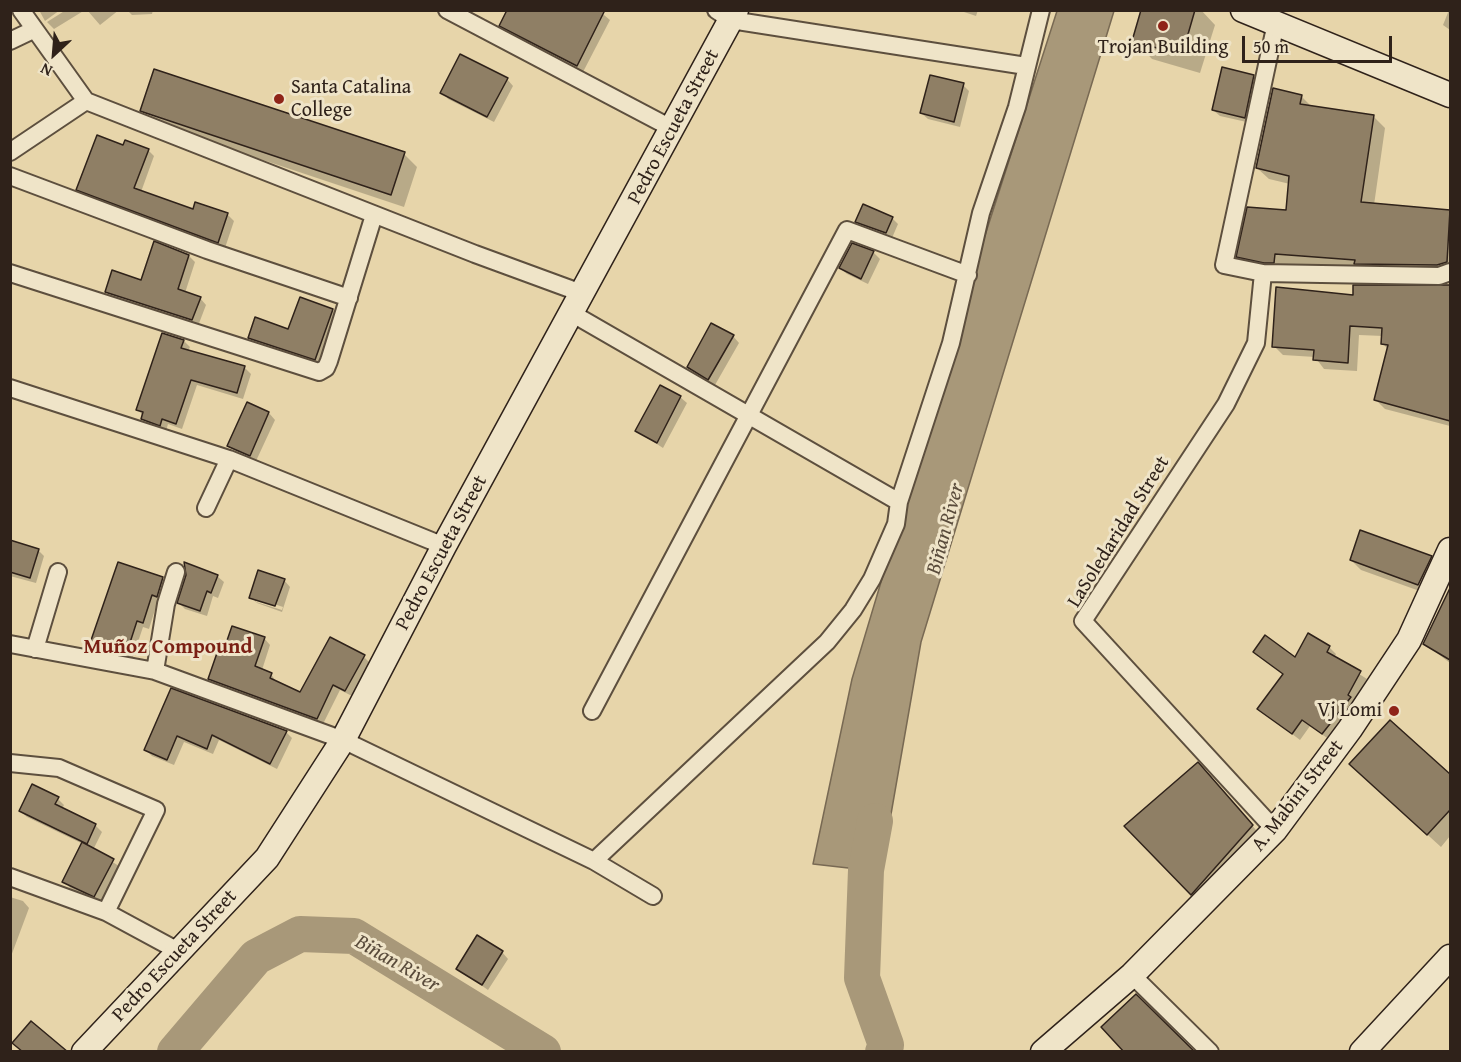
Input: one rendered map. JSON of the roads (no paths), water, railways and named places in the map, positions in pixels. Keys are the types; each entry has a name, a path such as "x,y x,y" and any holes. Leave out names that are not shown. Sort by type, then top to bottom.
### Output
{"street":[{"path":"21,10 33,30 86,101 374,215 578,304 749,416 899,502"},
{"path":"447,10 674,129"},
{"path":"594,861 827,642 853,610 872,579 896,524 899,502 951,343 981,213 1017,107 1041,10"},
{"path":"1243,10 1450,94"},
{"path":"727,14 1026,66"},
{"name":"Pedro Escueta Street","path":"84,1052 267,858 343,740 444,546 674,129 727,14"},
{"path":"1276,23 1224,265 1263,273 1439,276 1450,272"},
{"path":"10,41 33,30"},
{"path":"10,152 86,101"},
{"path":"10,176 207,250 349,298"},
{"path":"10,273 319,372 326,368 374,215"},
{"path":"592,711 847,230 968,275"},
{"name":"LaSoledaridad Street","path":"1263,273 1256,344 1226,404 1083,621 1275,830"},
{"path":"10,388 229,459 444,546"},
{"path":"206,508 229,459"},
{"name":"A. Mabini Street","path":"1043,1052 1132,975 1275,830 1350,729 1409,639 1450,550"},
{"path":"35,649 58,572"},
{"path":"155,671 166,604 176,572"},
{"path":"10,644 155,671 343,740 594,861 653,896"},
{"path":"10,763 59,768 156,810 106,912"},
{"path":"10,877 106,912 180,952"},
{"path":"1362,1052 1450,957"},
{"path":"1132,975 1210,1052"}],"water":[{"path":"1057,11 1114,11 921,642 879,883 866,870 813,864 852,679 980,251"}],"waterway":[{"name":"Biñan River","path":"875,821 866,870 862,978 886,1045 883,1052"},
{"name":"Biñan River","path":"175,1052 256,957 300,934 354,936 543,1052"}],"place":[{"name":"Trojan Building","path":"1163,26"},
{"name":"Santa Catalina College","path":"279,99"},
{"name":"Vj Lomi","path":"1394,711"}],"district":[{"name":"Muñoz Compound","path":"168,648"}]}
